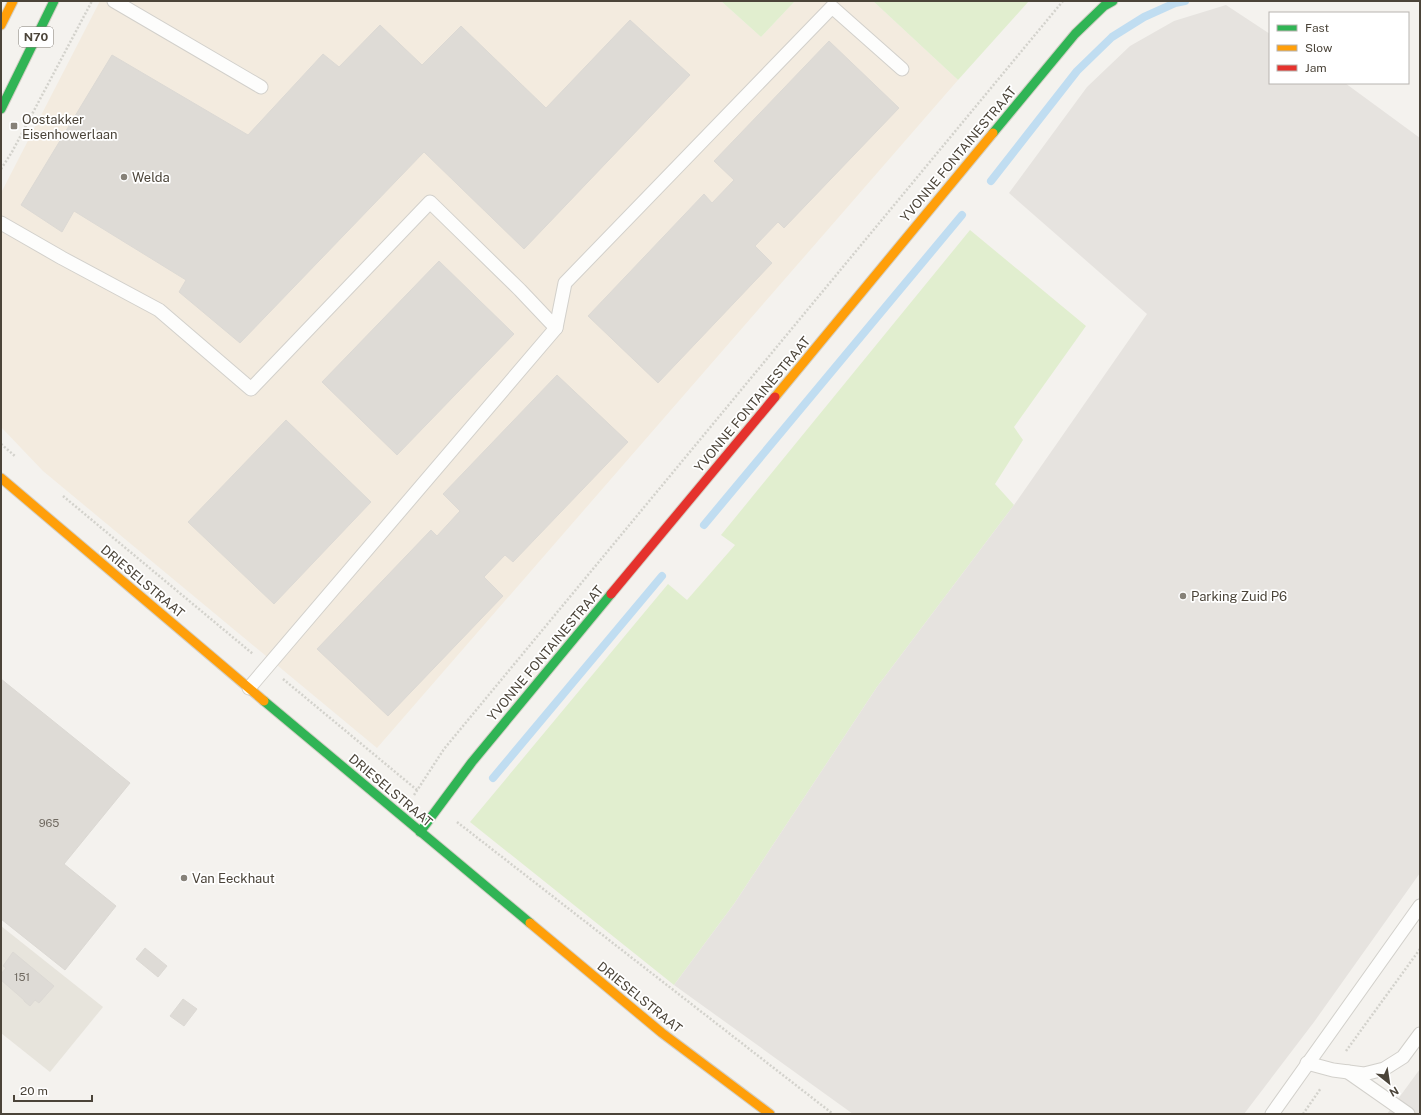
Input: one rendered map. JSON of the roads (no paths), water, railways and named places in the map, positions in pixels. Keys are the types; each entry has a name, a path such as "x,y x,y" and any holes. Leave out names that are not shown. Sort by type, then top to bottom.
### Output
{"street":[{"name":"N70","path":"1,25 13,1"},
{"name":"N70","path":"1,109 54,1"},
{"name":"YVONNE FONTAINESTRAAT","path":"420,832 472,762 1075,34 1104,6 1113,1"},
{"name":"DRIESELSTRAAT","path":"1,478 420,832 662,1033 770,1114"}],"lane":[{"path":"114,1 261,87"},
{"path":"249,688 556,328 565,283 832,7 902,69"},
{"path":"1,223 62,258 159,310 251,389 430,202 520,290 556,328"},
{"path":"1272,1114 1420,906"},
{"path":"1307,1063 1333,1070 1364,1074 1384,1068 1403,1057 1420,1034"},
{"path":"1347,1071 1408,1114"}],"waterway":[{"path":"991,181 1077,71 1112,37 1144,17 1175,3 1185,1"},
{"path":"704,525 962,215"},
{"path":"493,778 662,576"}],"place":[{"name":"Oostakker Eisenhowerlaan","path":"14,126"},
{"name":"Welda","path":"124,177"},
{"name":"Parking Zuid P6","path":"1183,596"},
{"name":"Van Eeckhaut","path":"184,878"}]}
